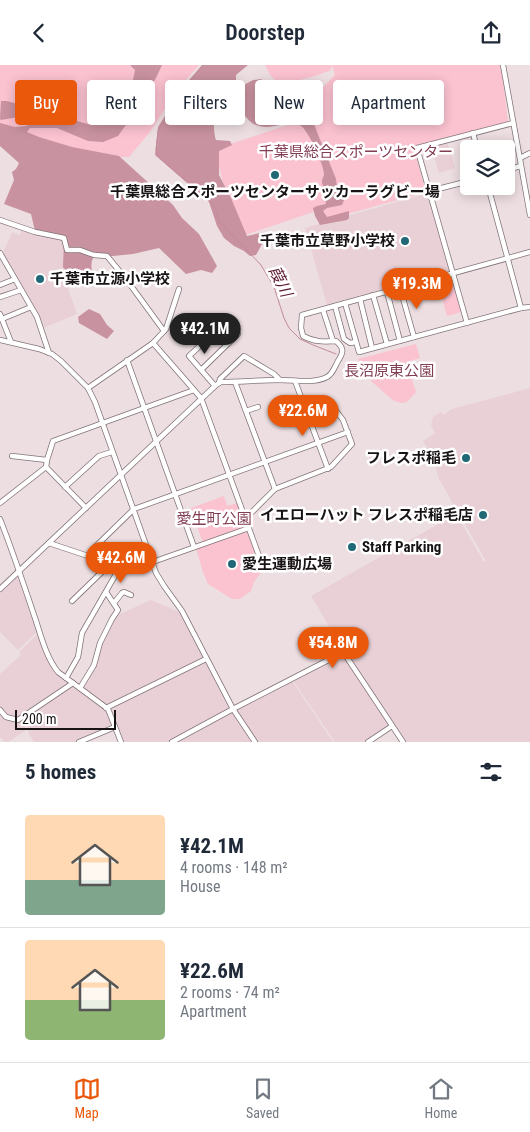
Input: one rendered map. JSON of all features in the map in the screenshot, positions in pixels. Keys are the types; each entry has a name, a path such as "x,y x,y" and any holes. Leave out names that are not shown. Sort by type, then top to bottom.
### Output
{"street":[{"path":"503,65 530,215"},
{"path":"467,323 417,148 513,123"},
{"path":"473,133 475,140"},
{"path":"520,158 530,153"},
{"path":"515,167 521,165"},
{"path":"430,191 460,183"},
{"path":"490,195 521,308"},
{"path":"0,220 35,232 64,238 67,250 80,250 94,255 107,256 134,289 164,331"},
{"path":"201,370 238,334 231,323 218,329 189,356 201,370 217,384 280,380 307,382 322,378 331,373 343,350 336,341 325,342 303,336 301,328 302,315 530,252"},
{"path":"0,253 41,328 49,353"},
{"path":"0,285 15,279"},
{"path":"0,297 20,288"},
{"path":"400,288 414,337"},
{"path":"88,388 153,343 166,329 179,289"},
{"path":"387,292 400,341"},
{"path":"373,295 387,345"},
{"path":"360,299 372,348"},
{"path":"346,303 359,352 530,307"},
{"path":"335,306 344,339 350,343 356,342"},
{"path":"2,319 30,307"},
{"path":"323,309 332,341"},
{"path":"0,313 11,342"},
{"path":"0,340 49,353 61,361 92,394 152,562 161,581 182,611 233,709 255,742"},
{"path":"153,343 201,398 259,556"},
{"path":"0,589 217,384 244,356 274,374 280,380"},
{"path":"127,360 194,547"},
{"path":"295,381 328,469"},
{"path":"235,382 275,489"},
{"path":"0,503 46,467 54,441 194,390"},
{"path":"244,516 251,513 275,489 328,469 352,444 343,420 327,399"},
{"path":"246,411 258,407"},
{"path":"72,601 104,570 96,547 134,509 348,432"},
{"path":"65,487 98,456 112,451"},
{"path":"12,456 47,460"},
{"path":"46,467 86,508"},
{"path":"0,519 55,669 106,708 121,742"},
{"path":"49,543 130,570 249,528"},
{"path":"66,678 78,657 82,633 120,567"},
{"path":"80,688 94,665 100,643 118,610 106,592"},
{"path":"114,603 124,592 131,595"},
{"path":"172,742 342,653 346,656 403,742"},
{"path":"106,708 206,659"},
{"path":"0,710 6,717 18,720 73,683"},
{"path":"368,742 392,726"},
{"path":"79,742 115,727"}],"shaded area":[{"path":"130,65 162,65 155,80 133,80 135,70"},
{"path":"202,65 248,65 236,75 236,80 189,80"},
{"path":"261,79 255,80 255,124 245,115 245,84 253,80"},
{"path":"1,101 15,103 15,118 1,120"},
{"path":"165,116 165,125 214,125 216,140 230,141 232,145 219,151 219,175 247,236 264,232 267,235 256,255 250,256 224,238 217,226 209,202 155,155 158,127"},
{"path":"77,121 91,125 126,125 118,136 103,142 88,141 57,128 30,128 27,132 72,147 119,156 173,205 182,218 199,234 217,266 212,273 201,270 186,274 159,248 133,254 93,258 91,265 92,285 76,283 63,267 64,241 36,235 31,214 4,204 14,180 12,172 19,163 0,146 0,123 15,127 28,125 77,125"},
{"path":"256,125 280,125 270,127"},
{"path":"299,125 314,125 336,179 338,195 344,200 342,205 327,208 323,211 327,217 349,211 349,218 347,220 320,225 315,216 313,208 326,204 326,194 322,181 324,174 315,148 304,129"},
{"path":"447,142 455,168 439,173 431,147"},
{"path":"428,193 449,270 327,305 305,228"},
{"name":"千葉市立源小学校","path":"22,229 62,238 72,267 62,272 77,314 43,328 3,253 12,232 20,235"},
{"path":"89,309 100,314 107,325 114,331 107,339 79,323 78,317"},
{"path":"530,388 530,742 407,742 333,633 311,596 456,514 484,562 486,561 439,479 433,458 423,441 435,433 431,425 433,417 441,412 443,415 452,409"},
{"path":"17,575 38,631 18,650 0,632 0,592"},
{"path":"151,600 179,612 203,658 107,705 82,687 111,623 118,615"},
{"path":"39,633 48,660 54,671 68,683 18,718 7,715 0,707 0,674 21,655 19,652"},
{"path":"339,656 344,658 389,725 365,742 335,742 293,680"},
{"path":"205,662 229,709 167,742 124,742 109,709"},
{"path":"292,681 333,742 257,742 235,709"},
{"path":"72,685 106,710 113,726 78,742 34,742 29,734 26,718"},
{"path":"232,711 253,742 174,742"},
{"path":"0,713 4,719 20,722 25,719 25,731 5,742 0,737"}],"green space":[{"path":"0,65 199,65 186,80 165,80 165,109 155,124 155,80 87,80 87,125 154,125 129,157 110,157 78,150 42,138 0,131"},
{"path":"265,65 331,65 332,67 329,71 300,80 276,80"},
{"name":"千葉県総合スポーツセンター","path":"332,65 500,65 508,122 413,146 426,192 322,221 319,210 245,235 242,232 222,179 215,149 288,125 323,125 323,87 335,75"},
{"path":"451,277 461,312 447,316 437,280"},
{"name":"長沼原東公園","path":"416,344 420,358 406,362 416,392 407,402 394,401 371,381 358,359"},
{"name":"愛生町公園","path":"224,496 227,506 237,503 246,527 203,543 197,526 188,529 187,525 195,521 191,508"},
{"name":"愛生運動広場","path":"244,531 248,534 257,560 263,561 264,568 254,582 251,591 240,599 232,599 208,584 196,548"}],"waterway":[{"name":"葭川","path":"204,65 190,81 158,131 156,150 159,157 210,201 220,222 261,265 274,287 289,328 300,339 336,354"}],"place":[{"name":"千葉県総合スポーツセンターサッカーラグビー場","path":"275,175"},
{"name":"千葉市立草野小学校","path":"405,241"},
{"name":"千葉市立源小学校","path":"40,279"},
{"name":"フレスポ稲毛","path":"466,458"},
{"name":"イエローハット フレスポ稲毛店","path":"483,515"},
{"name":"Staff Parking","path":"352,547"},
{"name":"愛生運動広場","path":"232,564"}]}
